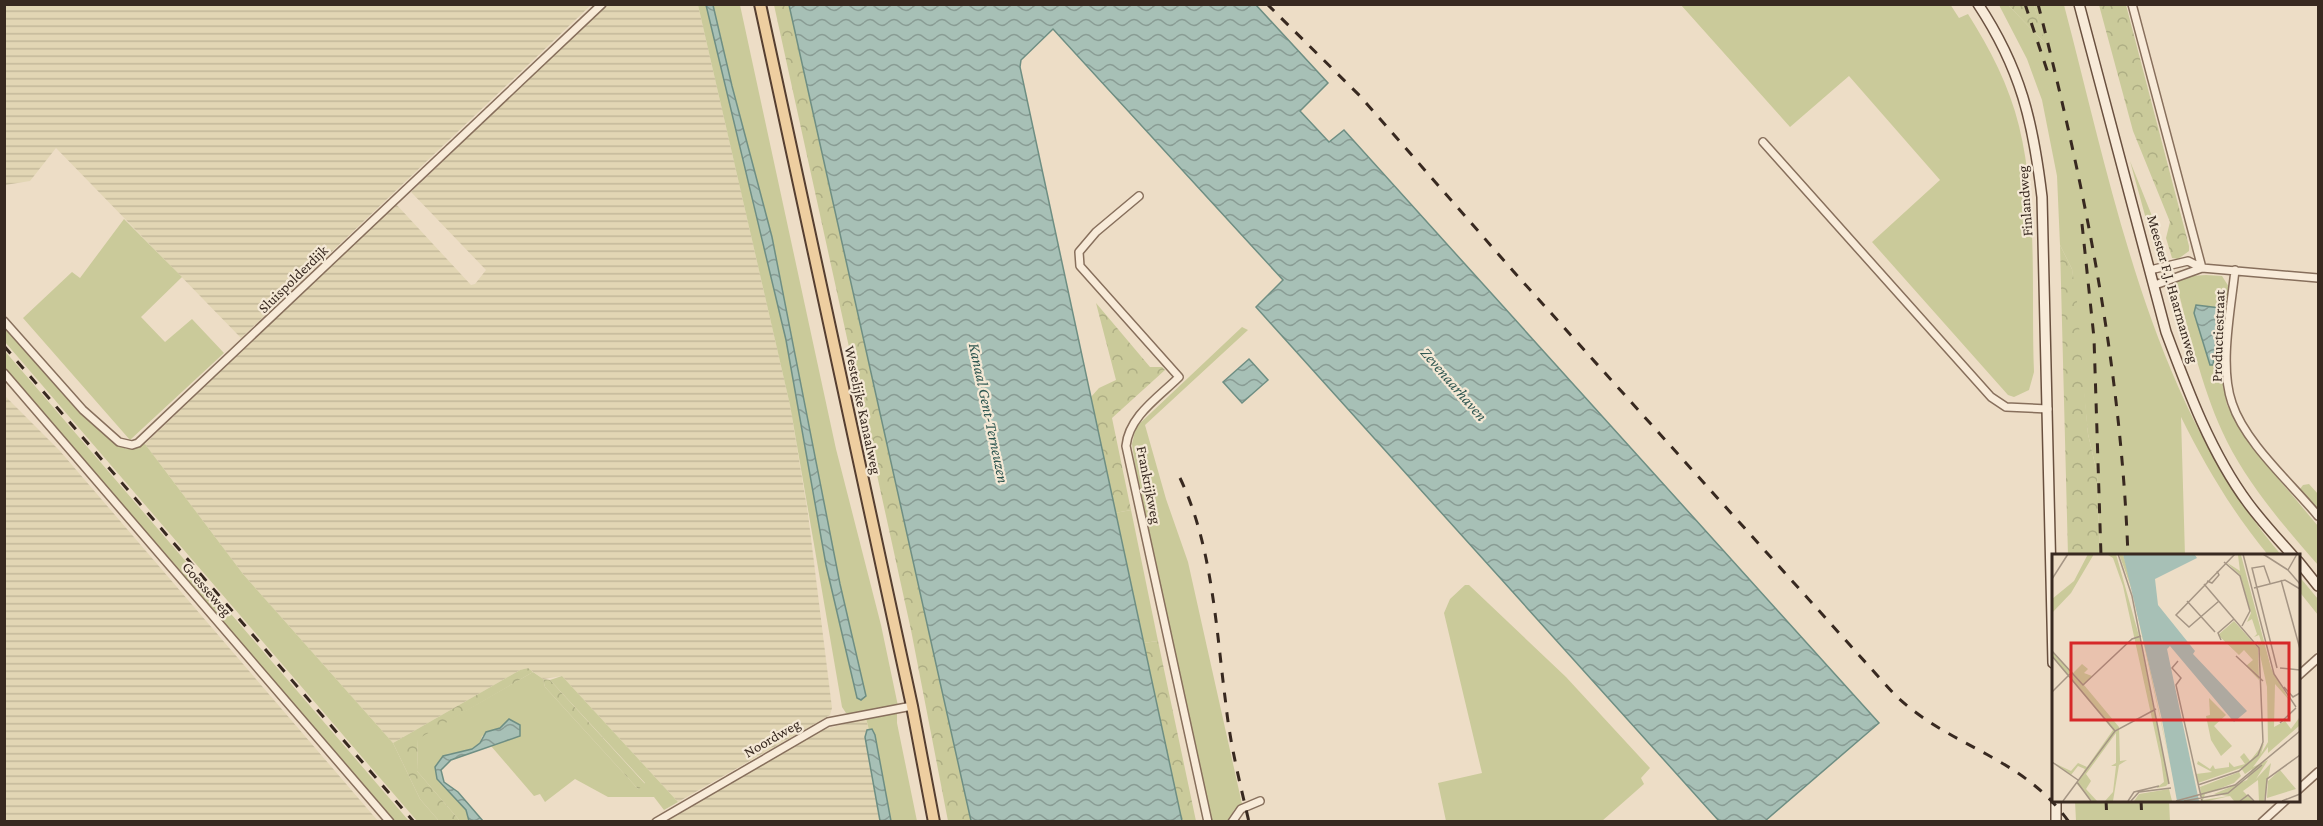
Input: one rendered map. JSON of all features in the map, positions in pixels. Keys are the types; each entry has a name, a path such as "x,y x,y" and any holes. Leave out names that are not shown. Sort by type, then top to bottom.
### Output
{"main road":[{"name":"Westelijke Kanaalweg","path":"760,4 912,706 934,822"}],"street":[{"name":"Sluispolderdijk","path":"4,321 83,410 119,442 132,446 138,443 602,4"},
{"name":"Finlandweg","path":"1978,4 2008,53 2023,92 2035,145 2042,197 2052,612"},
{"name":"Meester F.J. Haarmanweg","path":"2079,4 2166,332 2204,425 2248,503 2291,554"},
{"path":"2132,4 2202,268"},
{"path":"1763,142 1991,397 2006,407 2048,409"},
{"name":"Frankrijkweg","path":"1139,196 1096,232 1079,252 1080,266 1179,377 1136,419 1127,433 1126,446 1208,822"},
{"path":"2150,270 2188,261 2202,268 2319,278"},
{"path":"2155,285 2202,268"},
{"name":"Productiestraat","path":"2235,270 2227,362 2231,403 2262,452 2319,516"},
{"name":"Goesseweg","path":"4,374 390,822"},
{"path":"2299,562 2319,586"},
{"path":"2299,675 2319,658"},
{"name":"Noordweg","path":"656,822 828,722 912,706"},
{"path":"2299,789 2319,772"},
{"path":"1232,822 1241,809 1260,801"},
{"path":"2056,802 2056,822"},
{"path":"2262,822 2285,802"}],"shaded area":[{"path":"5,4 591,5 241,338 56,148 30,181 5,185"},
{"path":"606,5 698,5 790,405 808,514 832,708 830,715 678,802 562,676 543,679 528,668 520,670 393,743 243,574 145,444 395,203 471,285 475,284 486,270 411,192"},
{"path":"5,396 60,451 378,821 5,821"},
{"path":"866,718 869,730 865,738 880,821 659,822 807,734"}],"green space":[{"path":"1950,4 1959,18 1968,14 1998,68 2015,111 2025,155 2031,217 2034,372 2029,390 2014,397 2008,395 1872,242 1940,180 1849,76 1790,127 1681,5"},
{"path":"698,5 706,5 786,340 826,565 857,698 866,696 840,584 772,237 713,5 740,5 836,449 881,625 898,706 851,714 846,713 842,707 790,405"},
{"path":"774,5 789,5 971,821 948,821 911,630"},
{"path":"1999,5 2008,5 2044,42 2034,5 2064,5 2120,222 2169,364 2200,432 2237,496 2280,554 2267,554 2244,523 2210,472 2181,417 2185,554 2100,554 2097,473 2088,434 2072,269 2060,245 2057,176 2042,100 2027,59"},
{"path":"2008,5 2034,5 2045,43"},
{"path":"2099,5 2126,5 2189,246 2189,251 2178,259 2172,258 2166,238 2170,222 2133,131"},
{"path":"2130,161 2160,236 2164,258 2157,254 2154,248"},
{"path":"124,219 182,277 141,317 165,342 192,319 224,353 130,440 23,318 72,272 80,278"},
{"path":"2060,245 2072,269 2077,302 2088,434 2097,473 2100,554 2068,554"},
{"path":"2190,276 2222,276 2229,287 2223,384 2227,405 2251,446 2318,526 2318,565 2278,518 2241,467 2222,431 2208,396 2176,282"},
{"path":"1096,303 1150,367 1162,367 1165,370 1112,418 1131,510 1115,513 1090,398 1099,388 1116,380"},
{"path":"1242,327 1248,330 1145,425 1166,499 1188,562 1242,804 1234,810 1230,821 1210,821 1132,444 1136,427"},
{"path":"4,329 11,333 80,411 126,449 145,444 243,574 393,743 420,799 439,821 417,821 5,342"},
{"path":"4,350 409,821 393,821 5,370"},
{"path":"2309,484 2318,494 2318,510 2300,489 2303,485"},
{"path":"1131,510 1158,641 1143,643 1115,513"},
{"path":"2299,576 2318,599 2318,615 2299,591"},
{"path":"1465,585 1469,585 1566,677 1650,768 1641,778 1644,784 1602,821 1446,821 1438,783 1482,773 1444,613 1450,599"},
{"path":"1158,641 1196,821 1182,821 1143,643"},
{"path":"528,668 533,672 418,739 417,771 460,821 439,821 420,799 393,743 520,670"},
{"path":"533,672 543,679 545,687 638,789 645,783 550,680 562,676 678,802 664,810 654,797 608,797 575,779 545,802 540,794 534,796 491,746 520,735 500,728 482,736 480,743 468,751 447,754 437,779 466,810 469,821 460,821 417,771 418,738"},
{"path":"543,679 550,680 646,785 638,789 545,687"},
{"path":"897,713 897,723 917,821 891,821 875,735 869,730 866,718"},
{"path":"2075,802 2169,802 2170,821 2076,821"}],"water":[{"path":"706,5 713,5 772,237 840,584 866,696 861,700 857,698 826,565 786,340"},
{"path":"789,5 1256,5 1328,83 1300,111 1329,142 1344,130 1879,723 1765,821 1719,821 1256,307 1283,280 1053,29 1021,60 1020,67 1182,821 971,821"},
{"path":"2196,305 2220,308 2213,365 2210,365 2194,313"},
{"path":"1249,359 1268,380 1242,403 1223,382"},
{"path":"509,719 520,725 520,736 451,760 441,770 444,782 458,792 483,821 469,821 466,810 437,779 435,767 443,756 472,749 480,743 486,732 500,728"},
{"path":"872,729 891,821 880,821 865,737 867,730"}],"railway":[{"path":"1267,4 1360,96 1514,272 1894,694 1938,728 2007,766 2029,781 2052,801"},
{"path":"2025,4 2048,73"},
{"path":"2038,4 2071,141 2098,278 2118,415 2128,554"},
{"path":"2082,224 2094,338 2101,554"},
{"path":"4,346 414,822"},
{"path":"1180,478 1200,532 1212,589 1230,734 1249,822"},
{"path":"2052,802 2069,822"},
{"path":"2106,802 2107,822"},
{"path":"2141,802 2142,822"}],"water label":[{"name":"Zevenaarhaven","path":"1454,384"},
{"name":"Kanaal Gent-Terneuzen","path":"989,413"}]}
